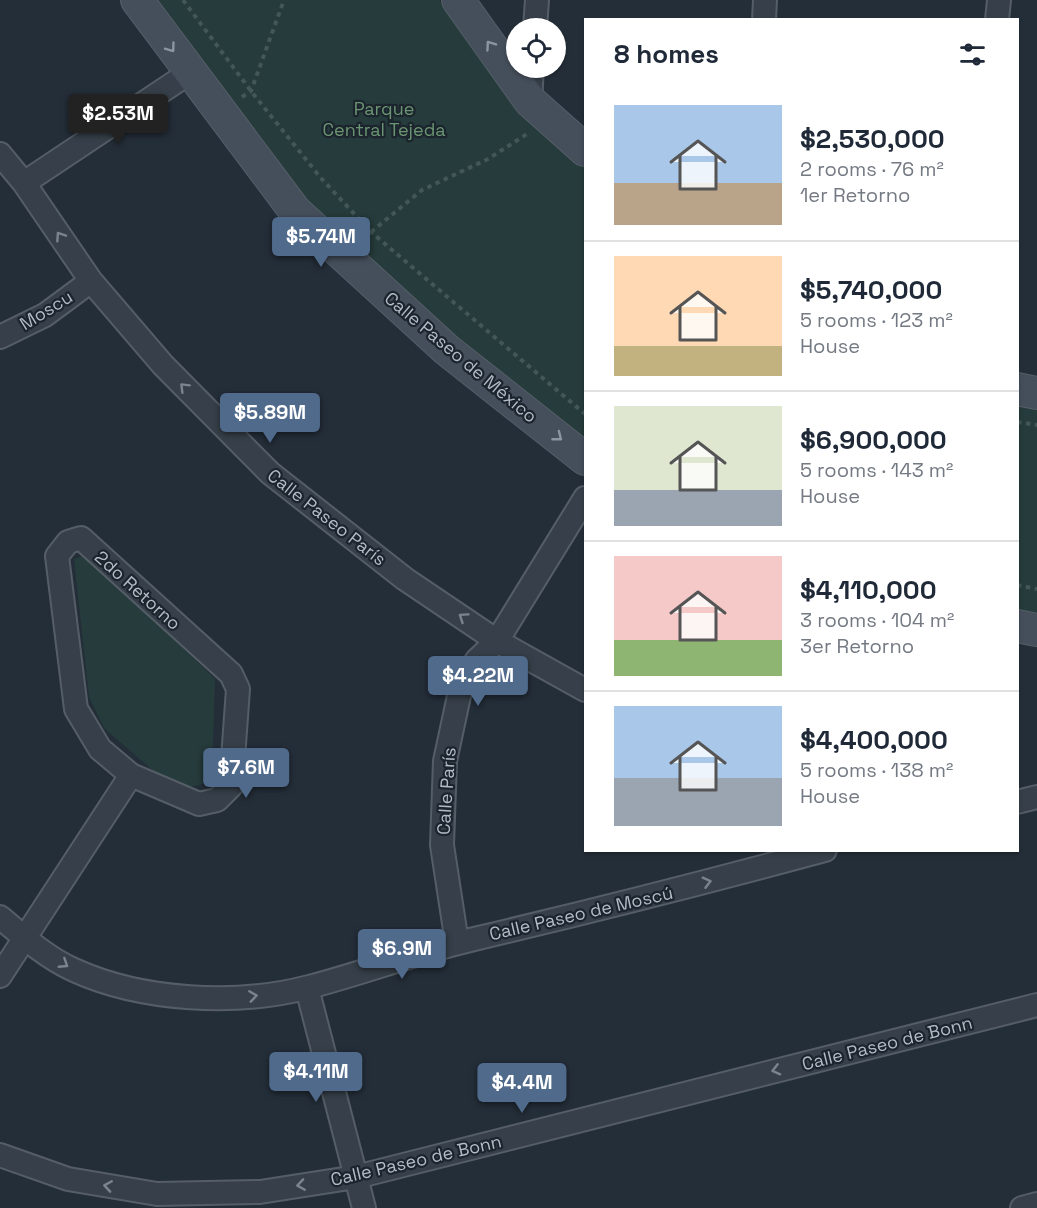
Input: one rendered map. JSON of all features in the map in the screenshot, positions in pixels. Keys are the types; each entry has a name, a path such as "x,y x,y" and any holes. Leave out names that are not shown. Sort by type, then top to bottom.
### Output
{"main road":[{"name":"Calle Paseo de México","path":"137,0 189,73 295,211 447,350 584,458"},
{"path":"458,0 533,115 584,149"},
{"path":"1019,389 1037,393"},
{"path":"1019,626 1037,630"}],"street":[{"path":"536,18 537,0"},
{"path":"764,18 765,0"},
{"path":"997,18 999,0"},
{"path":"24,183 189,73"},
{"path":"532,78 533,115"},
{"name":"Calle Paseo París","path":"0,153 24,183 91,281 162,365 270,473 405,579 497,641 584,689"},
{"name":"Moscu","path":"0,337 45,315 91,281"},
{"name":"Calle París","path":"457,943 442,845 445,761 462,682 477,660 497,641 584,500"},
{"name":"2do Retorno","path":"81,538 231,674 238,690 231,786 217,800 199,804 132,775 100,749 75,709 57,556 68,542 81,538"},
{"path":"0,976 26,940 132,775"},
{"path":"1019,802 1037,797"},
{"name":"Calle Paseo de Moscú","path":"0,917 26,940 73,970 143,992 231,999 307,988 457,943 678,890 818,852"},
{"path":"307,988 364,1208"},
{"name":"Calle Paseo de Bonn","path":"0,1155 68,1179 157,1194 260,1192 356,1177 1037,1005"},
{"path":"1022,1208 1037,1204"}],"path":[{"path":"183,0 250,91 320,177 371,232 584,413"},
{"path":"220,113 250,91 284,0"},
{"path":"371,232 422,190 488,159 533,115"},
{"path":"1019,422 1037,425"},
{"path":"1019,585 1037,589"}],"green space":[{"name":"Parque Central Tejeda","path":"147,0 439,0 506,91 584,159 584,441 452,346 306,203"},
{"path":"1019,400 1037,403 1037,614 1019,610"},
{"path":"86,555 215,679 212,782 190,787 158,775 104,728 89,697 74,559"}]}
